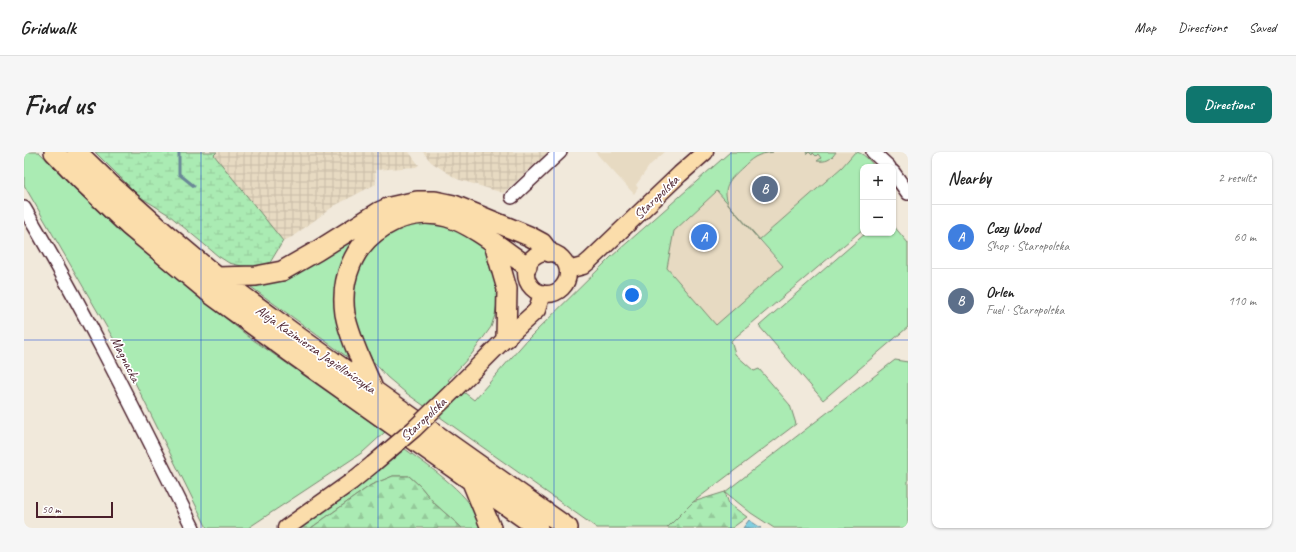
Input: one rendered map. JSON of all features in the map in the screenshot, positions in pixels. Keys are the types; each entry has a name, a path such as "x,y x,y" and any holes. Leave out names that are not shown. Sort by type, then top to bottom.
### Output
{"highway":[{"name":"Aleja Kazimierza Jagiellończyka","path":"54,152 80,180 130,226 212,294 283,347 538,528"},
{"name":"Aleja Kazimierza Jagiellończyka","path":"77,152 110,184 217,277 300,338 568,528"},
{"path":"217,277 256,276 282,271 379,212 390,207 417,202 435,202 454,205 529,236 542,243 548,252"},
{"path":"374,390 352,339 345,314 344,293 346,276 353,259 362,244 375,231 404,217 432,214 447,217 476,231 527,266"},
{"path":"494,244 507,289 506,338"},
{"path":"472,482 491,528"}],"main road":[{"name":"Staropolska","path":"568,270 582,266 589,261 705,152"},
{"path":"548,252 556,254 566,263 568,270 566,283 561,289 549,294 536,291 527,280 527,266 530,260 542,253 548,252"},
{"name":"Staropolska","path":"286,528 351,482 414,429 506,338 537,310 542,293"}],"street":[{"path":"512,197 560,152"},
{"path":"873,152 886,164"},
{"path":"896,176 908,193"},
{"name":"Magnacka","path":"24,208 101,344 193,528"}],"shaded area":[{"path":"217,152 409,152 419,165 416,167 375,170 376,184 334,206 292,237 283,241 214,155"},
{"path":"423,152 548,152 503,193 457,179 431,162"},
{"path":"595,152 665,152 650,165 636,185 638,188 634,194"},
{"path":"773,152 806,152 807,154 809,152 812,155 813,153 818,154 821,158 818,160 832,158 836,152 855,152 842,167 759,240 783,267 716,325 667,268 674,231 717,191 729,204 726,190 730,180 752,159 759,155"}],"green space":[{"path":"24,152 39,152 122,234 249,337 385,432 363,452 248,528 207,528 113,338 24,185"},
{"path":"95,152 217,152 214,155 283,241 268,266 242,266 229,263 218,256 169,215 139,196"},
{"path":"730,152 773,152 761,154 753,158 738,171 726,188 729,204 717,191 674,231 667,268 716,325 783,266 760,239 842,167 855,152 864,155 872,164 860,164 860,232 731,341 735,354 754,371 759,369 790,405 796,424 693,502 667,528 597,528 406,393 387,377 373,361 364,344 353,310 355,275 374,243 385,234 414,222 445,223 475,239 488,253 500,286 495,315 491,327 471,355 448,380 474,400 527,340 611,257"},
{"path":"809,152 836,152 826,161 817,161 821,158 818,154 816,156"},
{"path":"370,225 346,255 357,364 240,279"},
{"path":"896,229 908,243 908,327 823,400 759,326 863,236 896,236"},
{"path":"895,360 908,362 908,528 774,528 751,513 725,492"},
{"path":"405,449 439,474 461,493 478,515 485,528 462,528 435,504 420,486 409,476 393,476 371,485 311,528 301,528 373,475"},
{"path":"393,476 409,476 420,486 435,504 462,528 311,528 371,485"},
{"path":"725,492 729,504 747,517 732,528 667,528 693,502"}],"water":[{"path":"749,520 761,528 743,528"}],"waterway":[{"path":"179,152 179,174 194,186"}],"place":[{"name":"Orlen","path":"765,189"},
{"name":"Cozy Wood","path":"704,237"}]}
